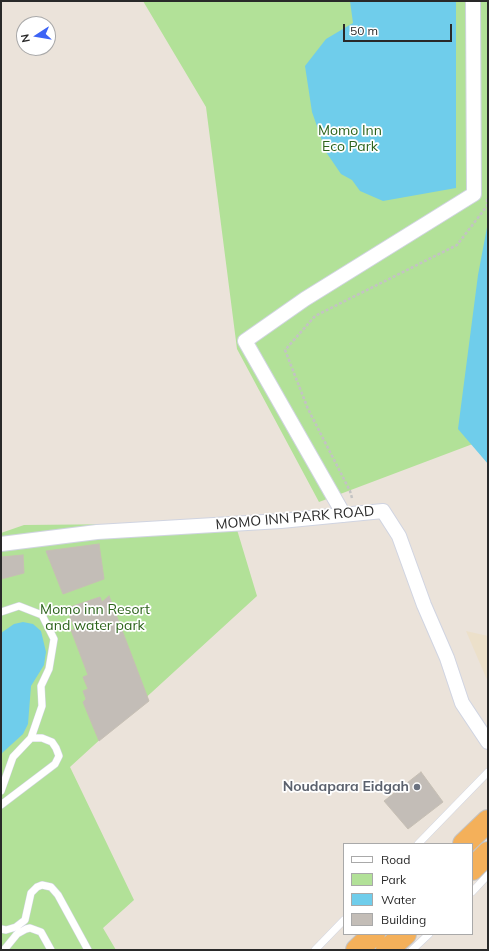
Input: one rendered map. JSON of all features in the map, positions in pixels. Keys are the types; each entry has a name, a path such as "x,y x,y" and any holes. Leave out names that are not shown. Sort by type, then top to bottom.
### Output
{"highway":[{"path":"465,843 488,820"},
{"path":"473,868 488,853"},
{"path":"357,950 373,935"},
{"path":"387,950 404,935"}],"street":[{"path":"350,514 245,341 305,299 474,194 473,1"},
{"name":"MOMO INN PARK ROAD","path":"1,544 98,532 281,521 382,511 399,536 424,605 447,658 462,703 488,742"}],"lane":[{"path":"1,612 19,606 42,616 54,639 49,668 41,686 42,706 31,738 13,757 1,791"},
{"path":"1,805 55,764 59,756 52,742 42,738 31,738"},
{"path":"419,843 488,772"},
{"path":"473,891 488,875"},
{"path":"1,929 11,929 25,920 31,893 37,887 42,885 51,887 58,895 88,950"},
{"path":"315,950 343,921"},
{"path":"1,944 4,950 17,934 30,928 41,932 51,950"},
{"path":"412,950 428,935"}],"path":[{"path":"350,514 350,491 308,410 285,350 315,316 457,245 487,206 487,198"}],"shaded area":[{"path":"466,631 488,636 488,682"}],"green space":[{"name":"Momo Inn Eco Park","path":"143,1 488,1 488,333 478,442 319,502 237,349 206,107"},
{"name":"Momo inn Resort and water park","path":"235,523 257,596 70,767 134,900 103,928 116,950 1,950 1,533 24,525"}],"water":[{"path":"350,1 456,1 456,188 383,201 360,191 352,180 341,174 326,152 312,112 305,66 326,39 353,23"},
{"path":"488,222 488,464 458,429 478,275"},
{"path":"23,622 33,624 41,631 46,652 44,665 31,686 28,724 23,734 1,754 1,633 14,624"}],"building":[{"path":"99,544 104,579 63,594 46,551"},
{"path":"23,555 24,573 1,579 1,557"},
{"path":"109,596 149,701 99,741 83,702 86,699 83,691 88,689 83,677 88,675 71,630 75,630 67,608 100,597 102,602"},
{"name":"Noudapara Eidgah","path":"421,772 443,802 408,829 384,801"}],"place":[{"name":"Noudapara Eidgah","path":"417,787"}]}
